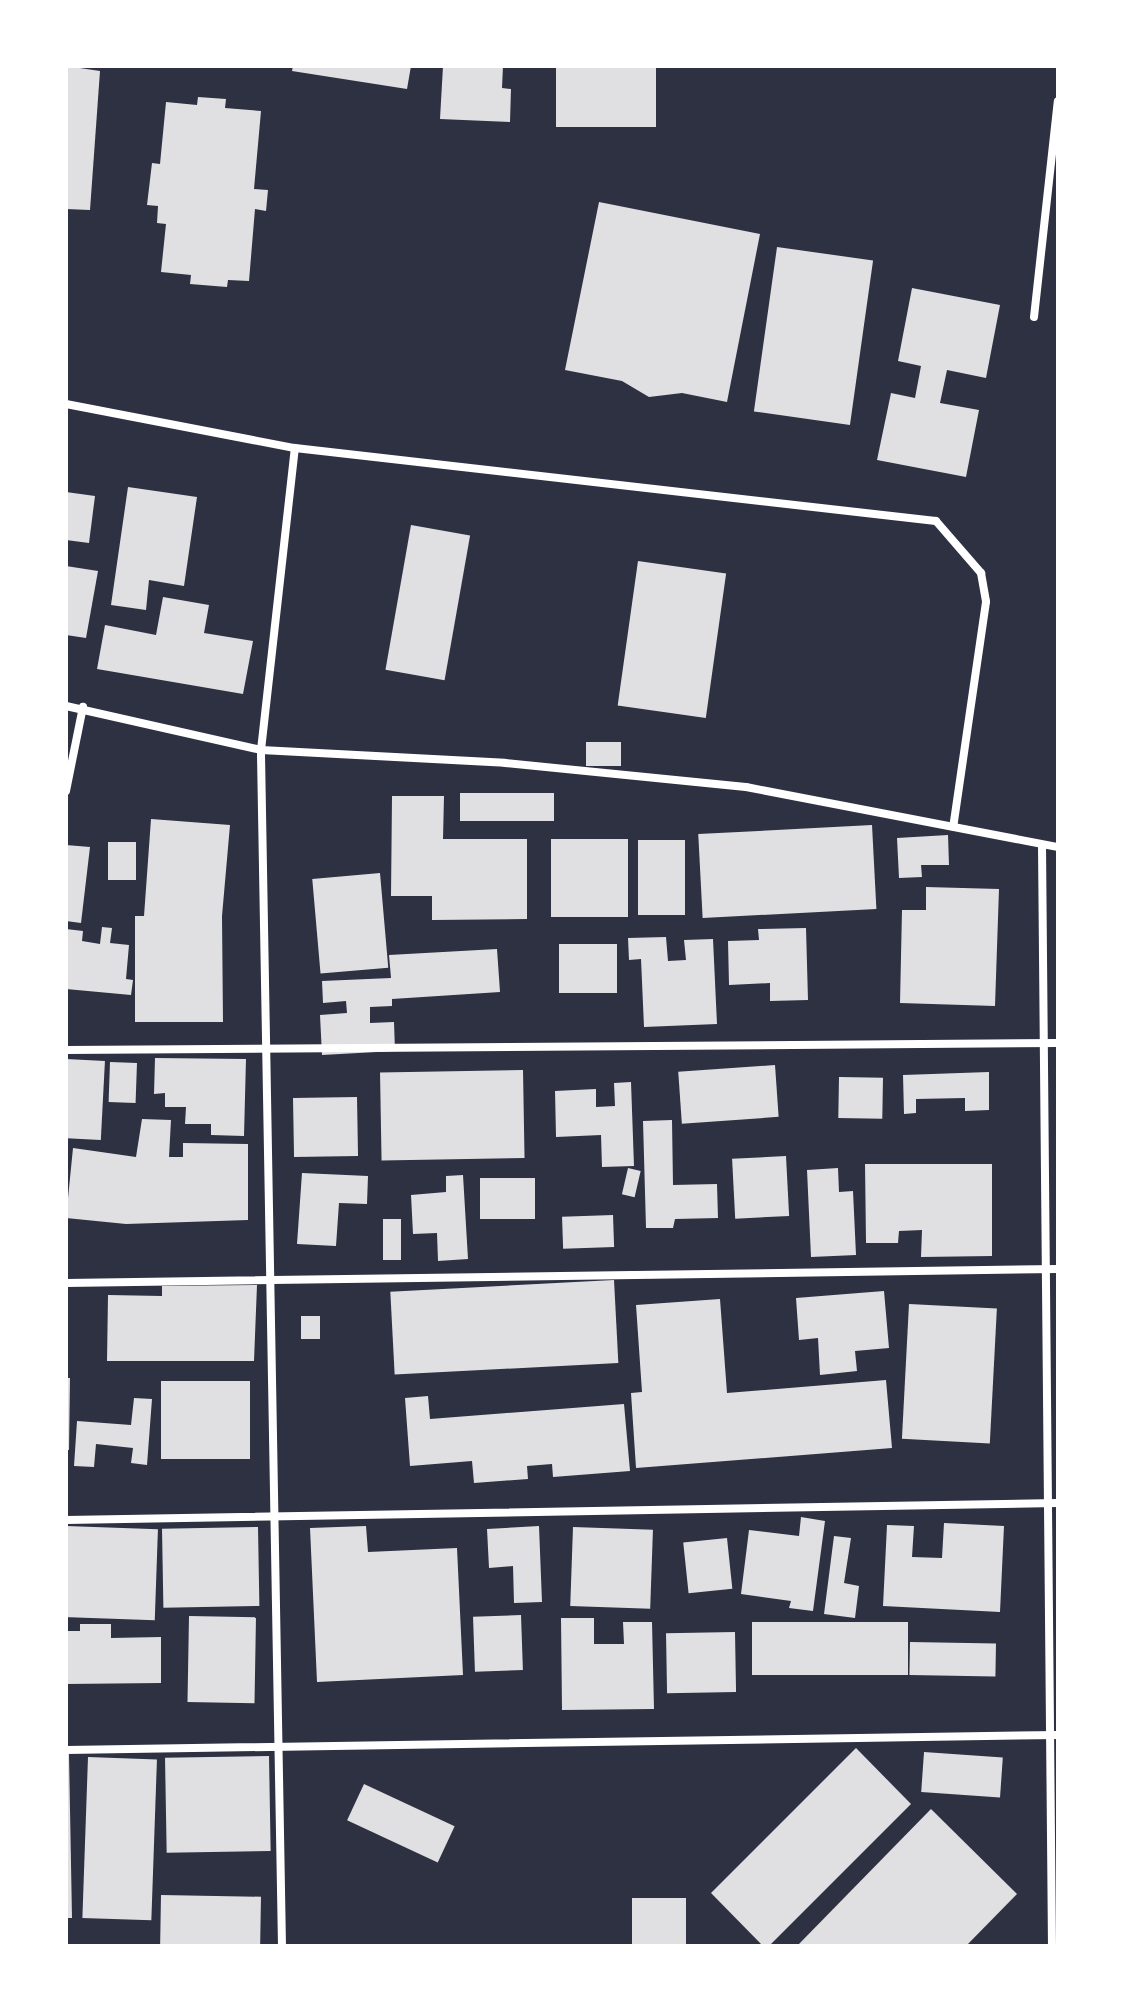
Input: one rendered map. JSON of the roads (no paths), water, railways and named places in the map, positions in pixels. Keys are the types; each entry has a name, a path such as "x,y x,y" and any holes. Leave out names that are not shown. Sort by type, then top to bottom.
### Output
{"street":[{"path":"1034,317 1058,101"},
{"path":"66,404 295,448 936,521 981,573 986,602 953,827"},
{"path":"282,1946 261,750 295,448"},
{"path":"66,706 83,707 261,750 505,763 746,787 1058,847"},
{"path":"66,791 83,707"},
{"path":"1042,845 1045,1269 1053,1503 1052,1946"},
{"path":"66,1050 1058,1043"},
{"path":"66,1283 1058,1269"},
{"path":"66,1520 1053,1503"},
{"path":"66,1750 1054,1736"}]}
